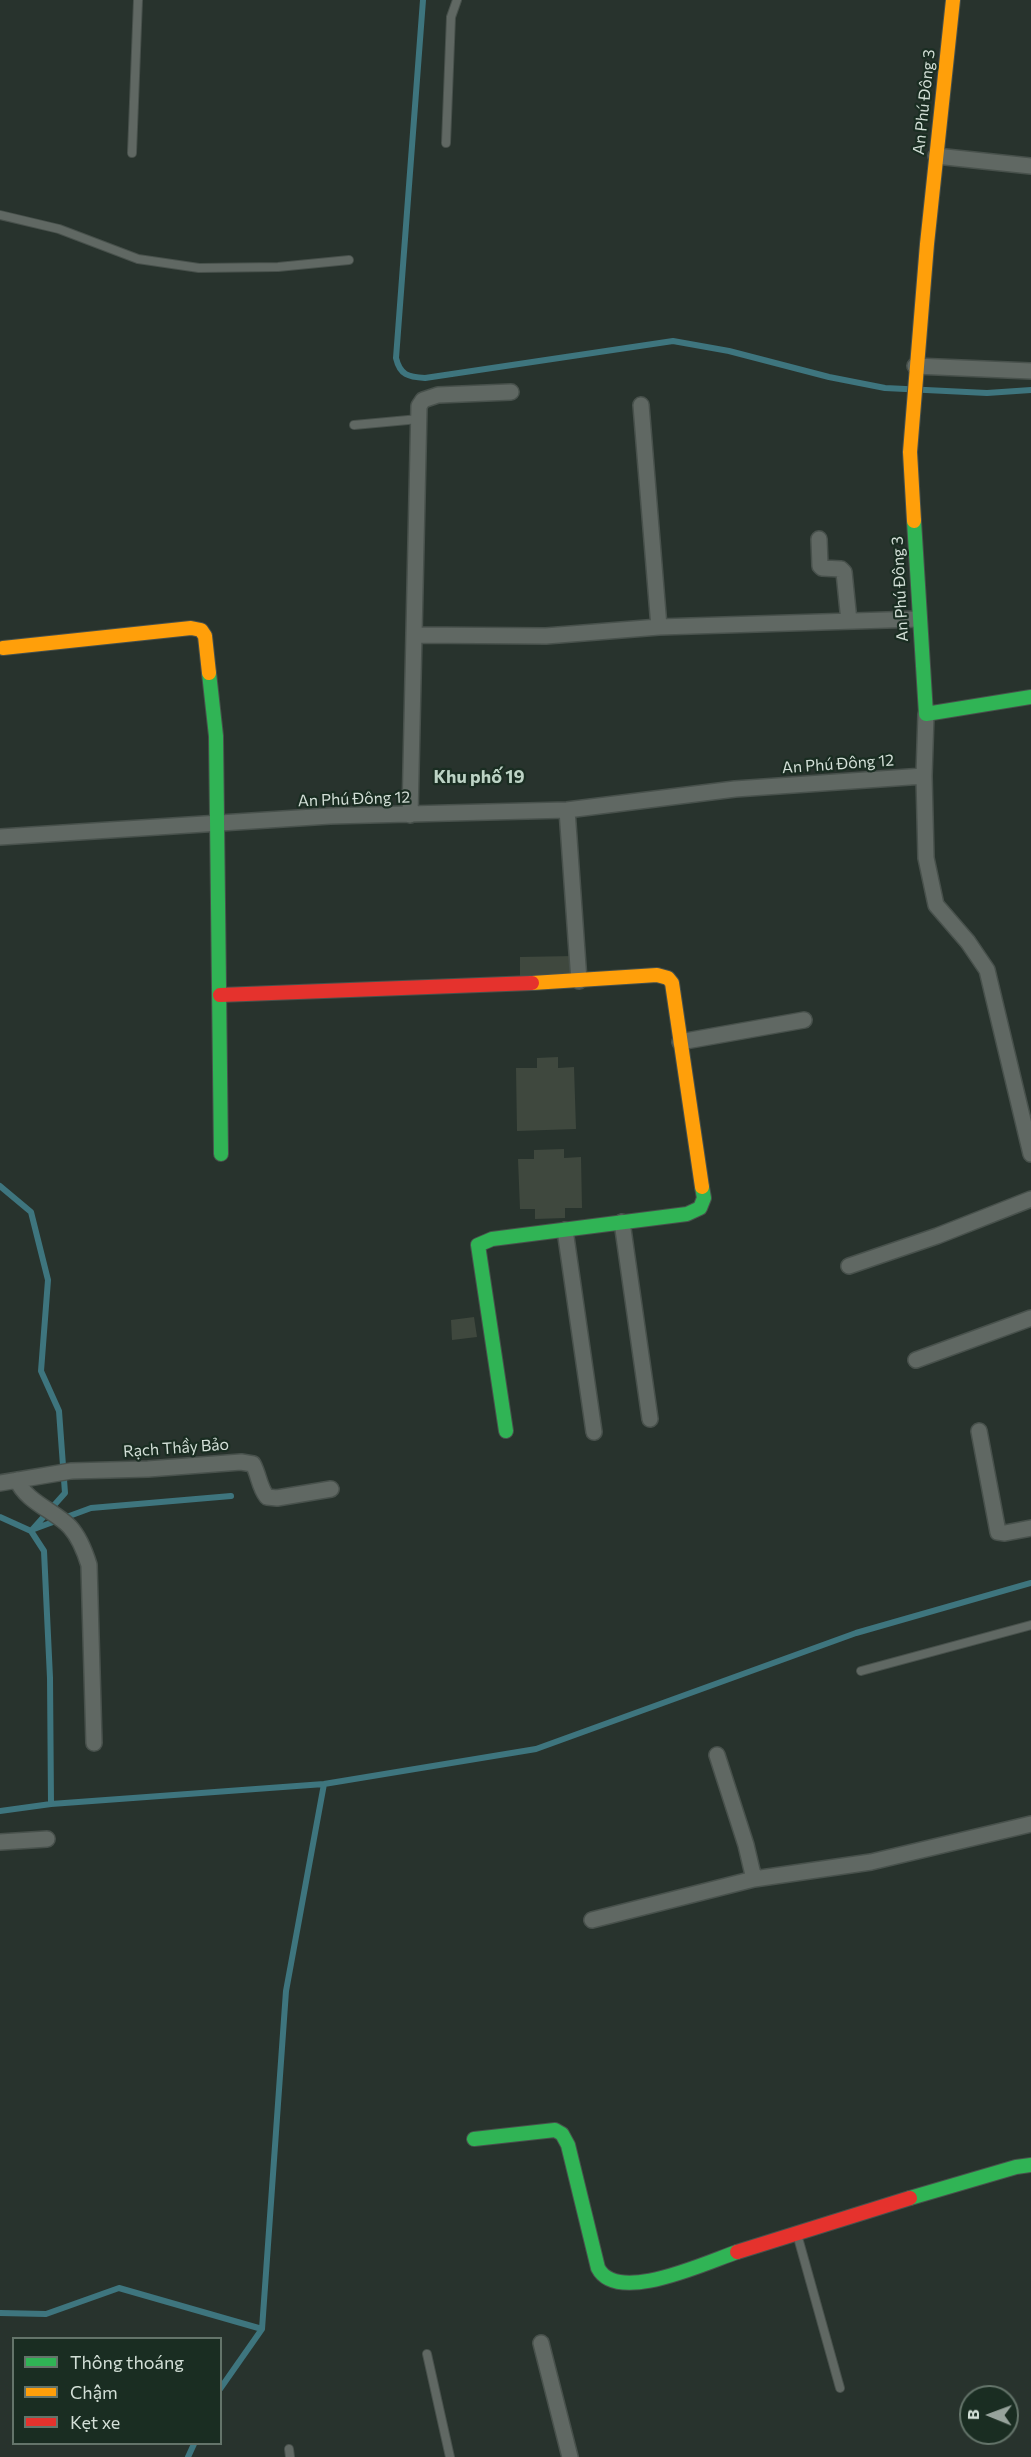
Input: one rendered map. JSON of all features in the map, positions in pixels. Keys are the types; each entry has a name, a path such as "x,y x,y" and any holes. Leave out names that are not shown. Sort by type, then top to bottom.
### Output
{"street":[{"name":"An Phú Đông 3","path":"953,0 915,371 910,452 926,714 924,776 926,858 936,905 968,942 987,970 1028,1127 1031,1154"},
{"path":"936,156 1031,166"},
{"path":"915,371 1031,371"},
{"path":"410,815 420,406 423,400 429,397 511,392"},
{"path":"641,405 659,627"},
{"path":"819,539 820,566 841,569 844,572 849,621"},
{"path":"414,635 546,636 659,627 919,619"},
{"path":"3,648 191,628 201,630 206,645 216,736 221,1154"},
{"path":"926,714 1031,697"},
{"name":"An Phú Đông 12","path":"0,837 217,825 330,816 567,810 735,789 924,776"},
{"path":"567,810 579,981"},
{"path":"220,995 493,986 657,975 668,978 672,983 704,1198 700,1208 687,1214 492,1239 478,1245 506,1431"},
{"path":"680,1042 804,1020"},
{"path":"849,1266 1031,1200"},
{"path":"622,1222 650,1419"},
{"path":"565,1230 594,1432"},
{"path":"916,1360 1031,1318"},
{"path":"979,1431 998,1532 1005,1533 1031,1528"},
{"name":"Rạch Thầy Bảo","path":"17,1480 71,1471 148,1469 241,1462 253,1464 258,1474 260,1488 267,1497 277,1498 331,1489"},
{"path":"0,1483 17,1480 24,1492 69,1526 83,1545 89,1565 94,1743"},
{"path":"717,1755 746,1845 754,1879"},
{"path":"592,1920 754,1879 871,1862 1031,1824"},
{"path":"0,1842 46,1839"},
{"path":"474,2139 555,2130 562,2134 568,2145 598,2268 601,2274 612,2282 624,2284 651,2281 796,2232 1016,2167 1031,2165"},
{"path":"540,2343 570,2457"}],"lane":[{"path":"132,153 138,0"},
{"path":"446,143 451,16 457,0"},
{"path":"0,214 60,229 138,259 199,268 278,267 349,260"},
{"path":"354,425 419,419"},
{"path":"861,1671 1031,1625"},
{"path":"796,2232 840,2388"},
{"path":"427,2354 450,2457"}],"building":[{"path":"574,956 575,976 520,978 520,957"},
{"path":"558,1057 558,1068 574,1067 576,1129 517,1131 516,1068 537,1068 537,1058"},
{"path":"564,1149 564,1158 581,1157 582,1208 565,1208 565,1218 535,1219 535,1209 520,1209 518,1159 534,1159 534,1150"},
{"path":"474,1317 477,1337 452,1340 451,1320"}],"waterway":[{"path":"423,0 396,358 402,372 414,377 425,378 673,341 729,351 829,377 885,388 987,393 1031,390"},
{"path":"0,1186 31,1212 48,1280 41,1371 59,1411 65,1493 31,1531"},
{"path":"34,1529 91,1508 231,1496"},
{"path":"0,1517 31,1531 44,1551 50,1678 51,1804"},
{"path":"0,1811 51,1804 324,1784 536,1749 856,1633 1031,1583"},
{"path":"222,2386 262,2329 286,1991 324,1784"},
{"path":"0,2313 46,2314 119,2288 262,2329"},
{"path":"188,2457 194,2445"}],"traffic: fast":[{"path":"914,521 926,714 1031,697"},
{"path":"209,673 216,736 221,1154"},
{"path":"506,1431 478,1245 492,1239 687,1214 700,1208 704,1198 702,1187"},
{"path":"474,2139 555,2130 562,2134 568,2145 598,2268 608,2278 624,2283 663,2278 737,2252"},
{"path":"910,2198 1016,2167 1031,2165"}],"traffic: slow":[{"path":"914,521 910,452 927,244 953,0"},
{"path":"3,648 191,628 201,630 205,636 209,673"},
{"path":"532,983 657,975 668,978 672,983 702,1187"}],"traffic: jam":[{"path":"220,995 532,983"},
{"path":"737,2252 910,2198"}],"district":[{"name":"Khu phố 19","path":"479,777"}]}
